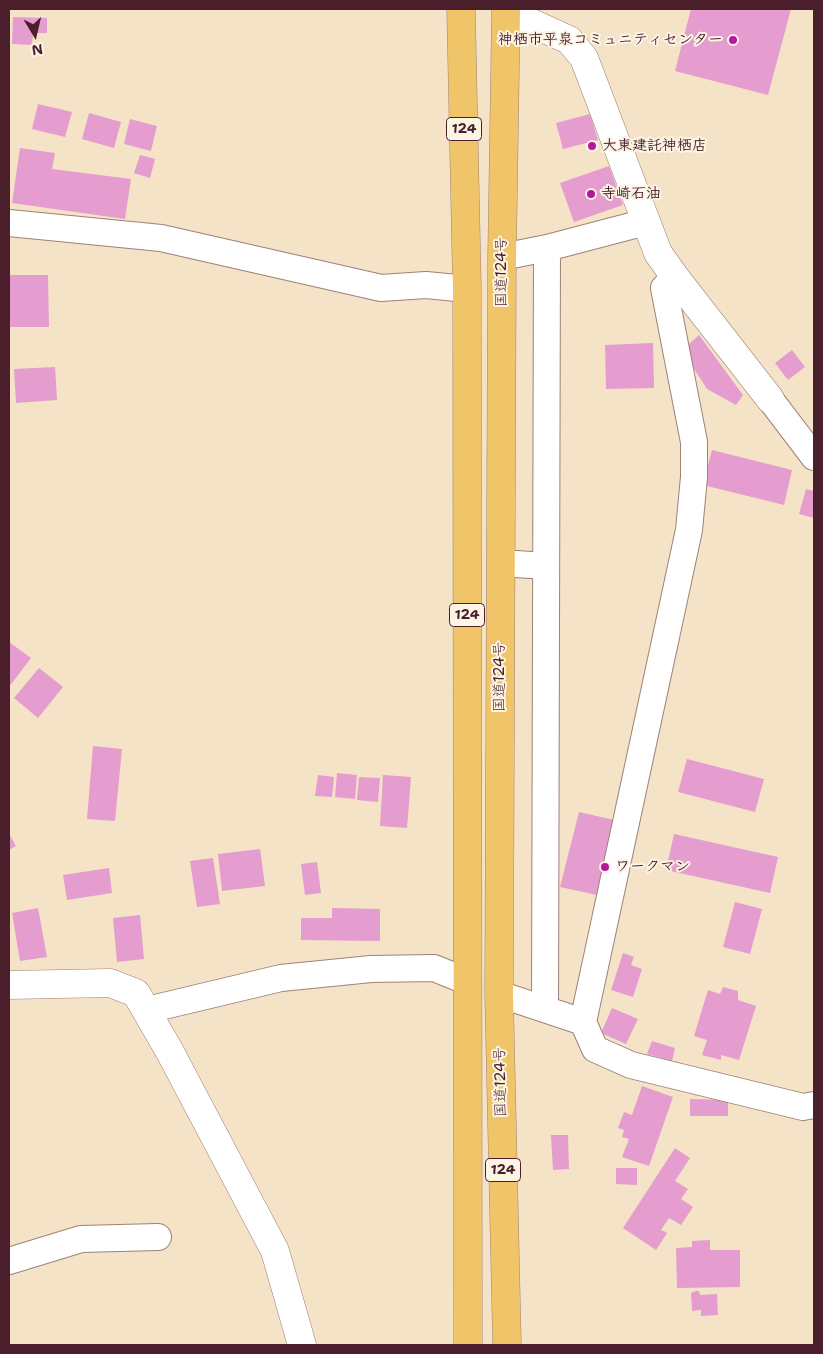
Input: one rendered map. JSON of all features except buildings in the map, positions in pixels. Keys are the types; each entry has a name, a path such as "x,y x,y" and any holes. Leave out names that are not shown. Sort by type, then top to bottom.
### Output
{"highway":[{"name":"124","path":"461,9 467,289 466,981 468,1345"},
{"name":"国道124号","path":"506,9 502,257 499,994 507,1345"}],"street":[{"path":"510,9 525,20 569,40 584,58 658,252 675,277 814,457"},
{"path":"502,257 547,248 646,222"},
{"path":"9,223 161,238 381,288 426,285 467,289"},
{"path":"545,1008 547,248"},
{"path":"675,277 664,288 694,442 694,477 689,530 583,1022 595,1049 631,1065 803,1107 814,1105"},
{"path":"500,563 546,566"},
{"path":"147,1010 281,978 371,969 434,968 499,994 583,1022"},
{"path":"9,985 110,983 136,993 147,1010 275,1251 302,1345"},
{"path":"9,1261 81,1239 158,1237"}],"place":[{"name":"神栖市平泉コミュニティセンター","path":"733,40"},
{"name":"大東建託神栖店","path":"592,146"},
{"name":"寺崎石油","path":"591,194"},
{"name":"ワークマン","path":"605,867"}]}
